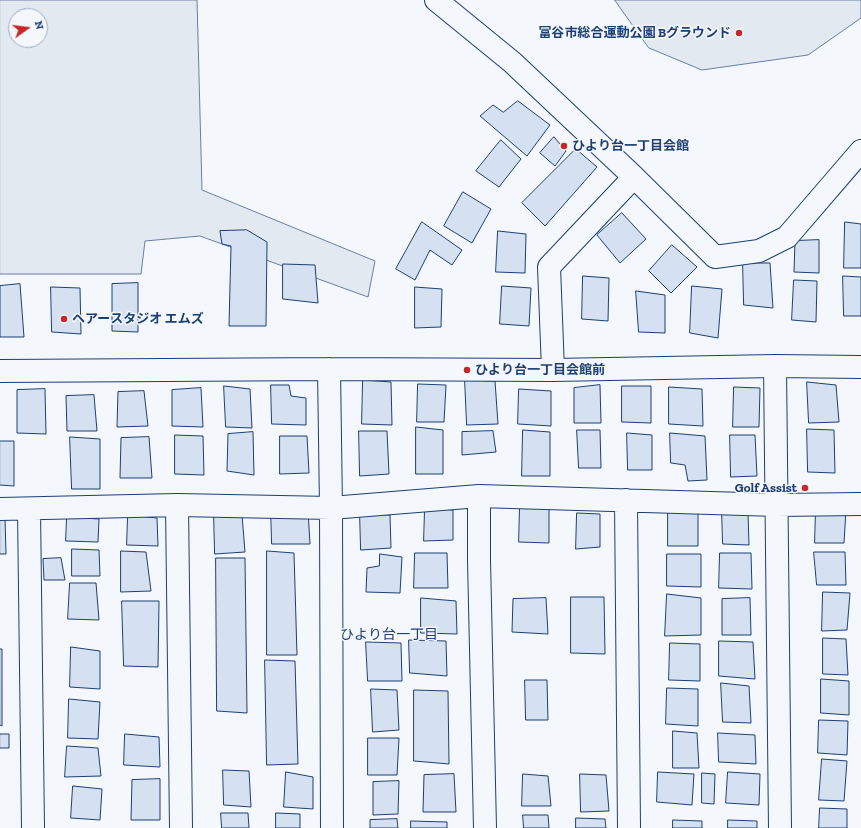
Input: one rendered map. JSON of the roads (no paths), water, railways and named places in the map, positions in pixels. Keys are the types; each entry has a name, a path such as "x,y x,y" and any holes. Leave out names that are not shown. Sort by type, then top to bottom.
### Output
{"street":[{"path":"436,0 512,62 634,177 715,257 759,251 787,237 861,151"},
{"path":"553,370 549,268 634,177"},
{"path":"776,366 780,828"},
{"path":"0,371 329,369 553,370 776,366 861,367"},
{"path":"329,369 332,828"},
{"path":"0,509 177,505 331,508 479,496 777,505 861,504"},
{"path":"479,496 479,568 485,828"},
{"path":"626,500 629,828"},
{"path":"177,505 181,828"},
{"path":"28,509 33,828"}],"place":[{"name":"富谷市総合運動公園 Bグラウンド","path":"739,33"},
{"name":"ひより台一丁目会館","path":"564,146"},
{"name":"ヘアースタジオ エムズ","path":"64,319"},
{"name":"ひより台一丁目会館前","path":"467,370"},
{"name":"Golf Assist","path":"805,488"}],"district":[{"name":"ひより台一丁目","path":"389,635"}]}
